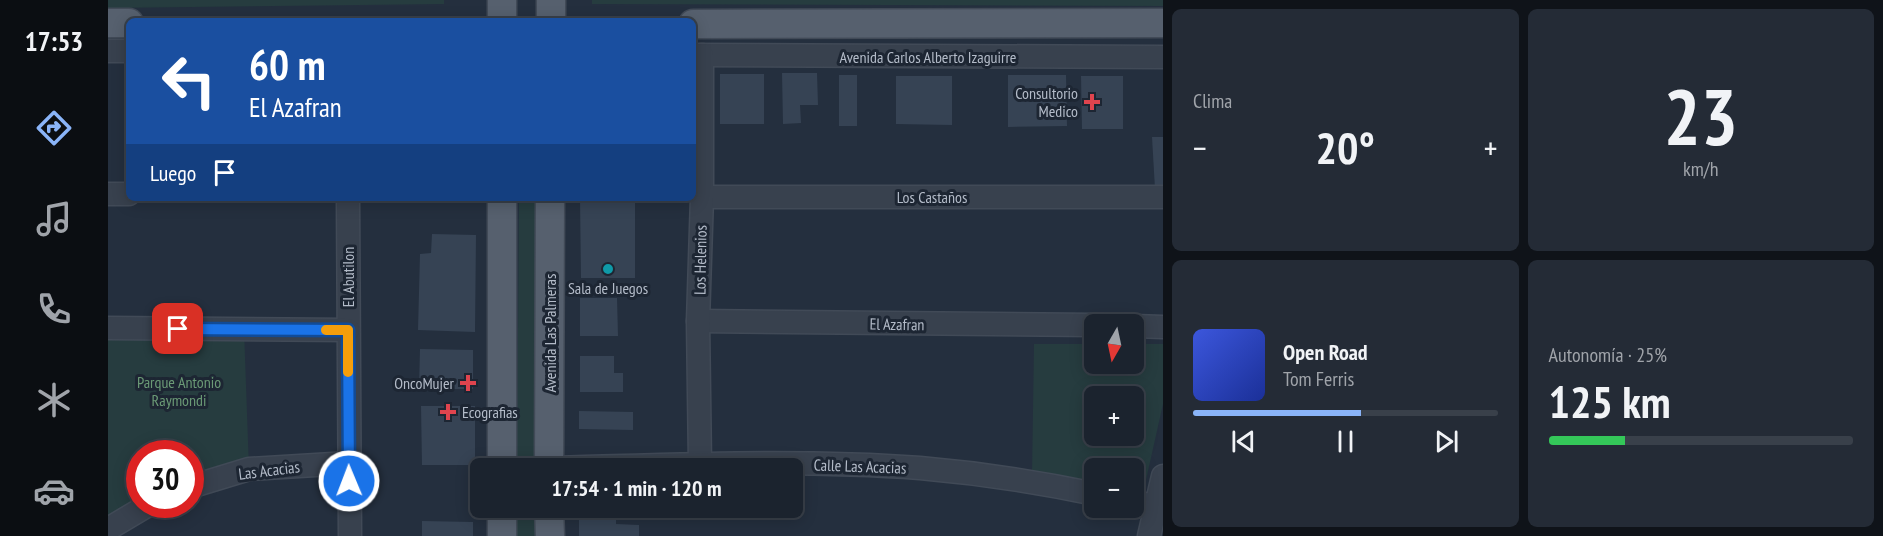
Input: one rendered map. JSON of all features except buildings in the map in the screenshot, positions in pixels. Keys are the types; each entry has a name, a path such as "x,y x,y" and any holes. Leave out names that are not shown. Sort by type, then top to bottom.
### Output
{"main road":[{"path":"502,0 502,18"},
{"path":"551,0 551,18"},
{"path":"108,23 126,23"},
{"name":"Avenida Carlos Alberto Izaguirre","path":"696,24 1163,23"},
{"path":"502,201 502,458"},
{"name":"Avenida Las Palmeras","path":"550,201 550,458"},
{"path":"502,518 502,536"},
{"path":"549,518 549,536"}],"street":[{"path":"108,51 126,51"},
{"name":"Avenida Carlos Alberto Izaguirre","path":"697,55 1163,57"},
{"name":"Los Helenios","path":"697,55 702,197 698,321 700,458"},
{"path":"108,194 126,194"},
{"name":"Los Castaños","path":"702,197 1163,197"},
{"name":"El Abutilon","path":"348,201 350,536"},
{"name":"El Azafran","path":"698,321 1084,325"},
{"path":"1144,326 1163,327"},
{"path":"108,328 348,330"},
{"name":"Las Acacias","path":"204,483 249,469 349,463"},
{"name":"Calle Las Acacias","path":"803,464 920,468 1019,480 1084,492"},
{"path":"1149,536 1145,504 1163,476"},
{"path":"108,529 126,518"}],"green space":[{"path":"108,0 444,0 444,4 108,8"},
{"path":"592,0 1163,0 1163,6 592,4"},
{"path":"519,201 539,201 536,458 517,458"},
{"name":"Parque Antonio Raymondi","path":"108,328 244,329 249,469 204,483 204,440 126,440 126,515 108,529"},
{"path":"1034,344 1084,344 1084,374 1144,374 1144,344 1163,344 1163,404 1144,489 1144,458 1084,458 1084,486 1032,474"},
{"path":"517,518 536,518 536,536 516,536"}],"slow traffic":[{"path":"326,330 348,330 348,372"}],"place":[{"name":"Consultorio Medico","path":"1092,102"},
{"name":"Sala de Juegos","path":"608,269"},
{"name":"OncoMujer","path":"468,383"},
{"name":"Ecografias","path":"448,412"}],"route":[{"path":"178,329 348,330 349,481"}]}
